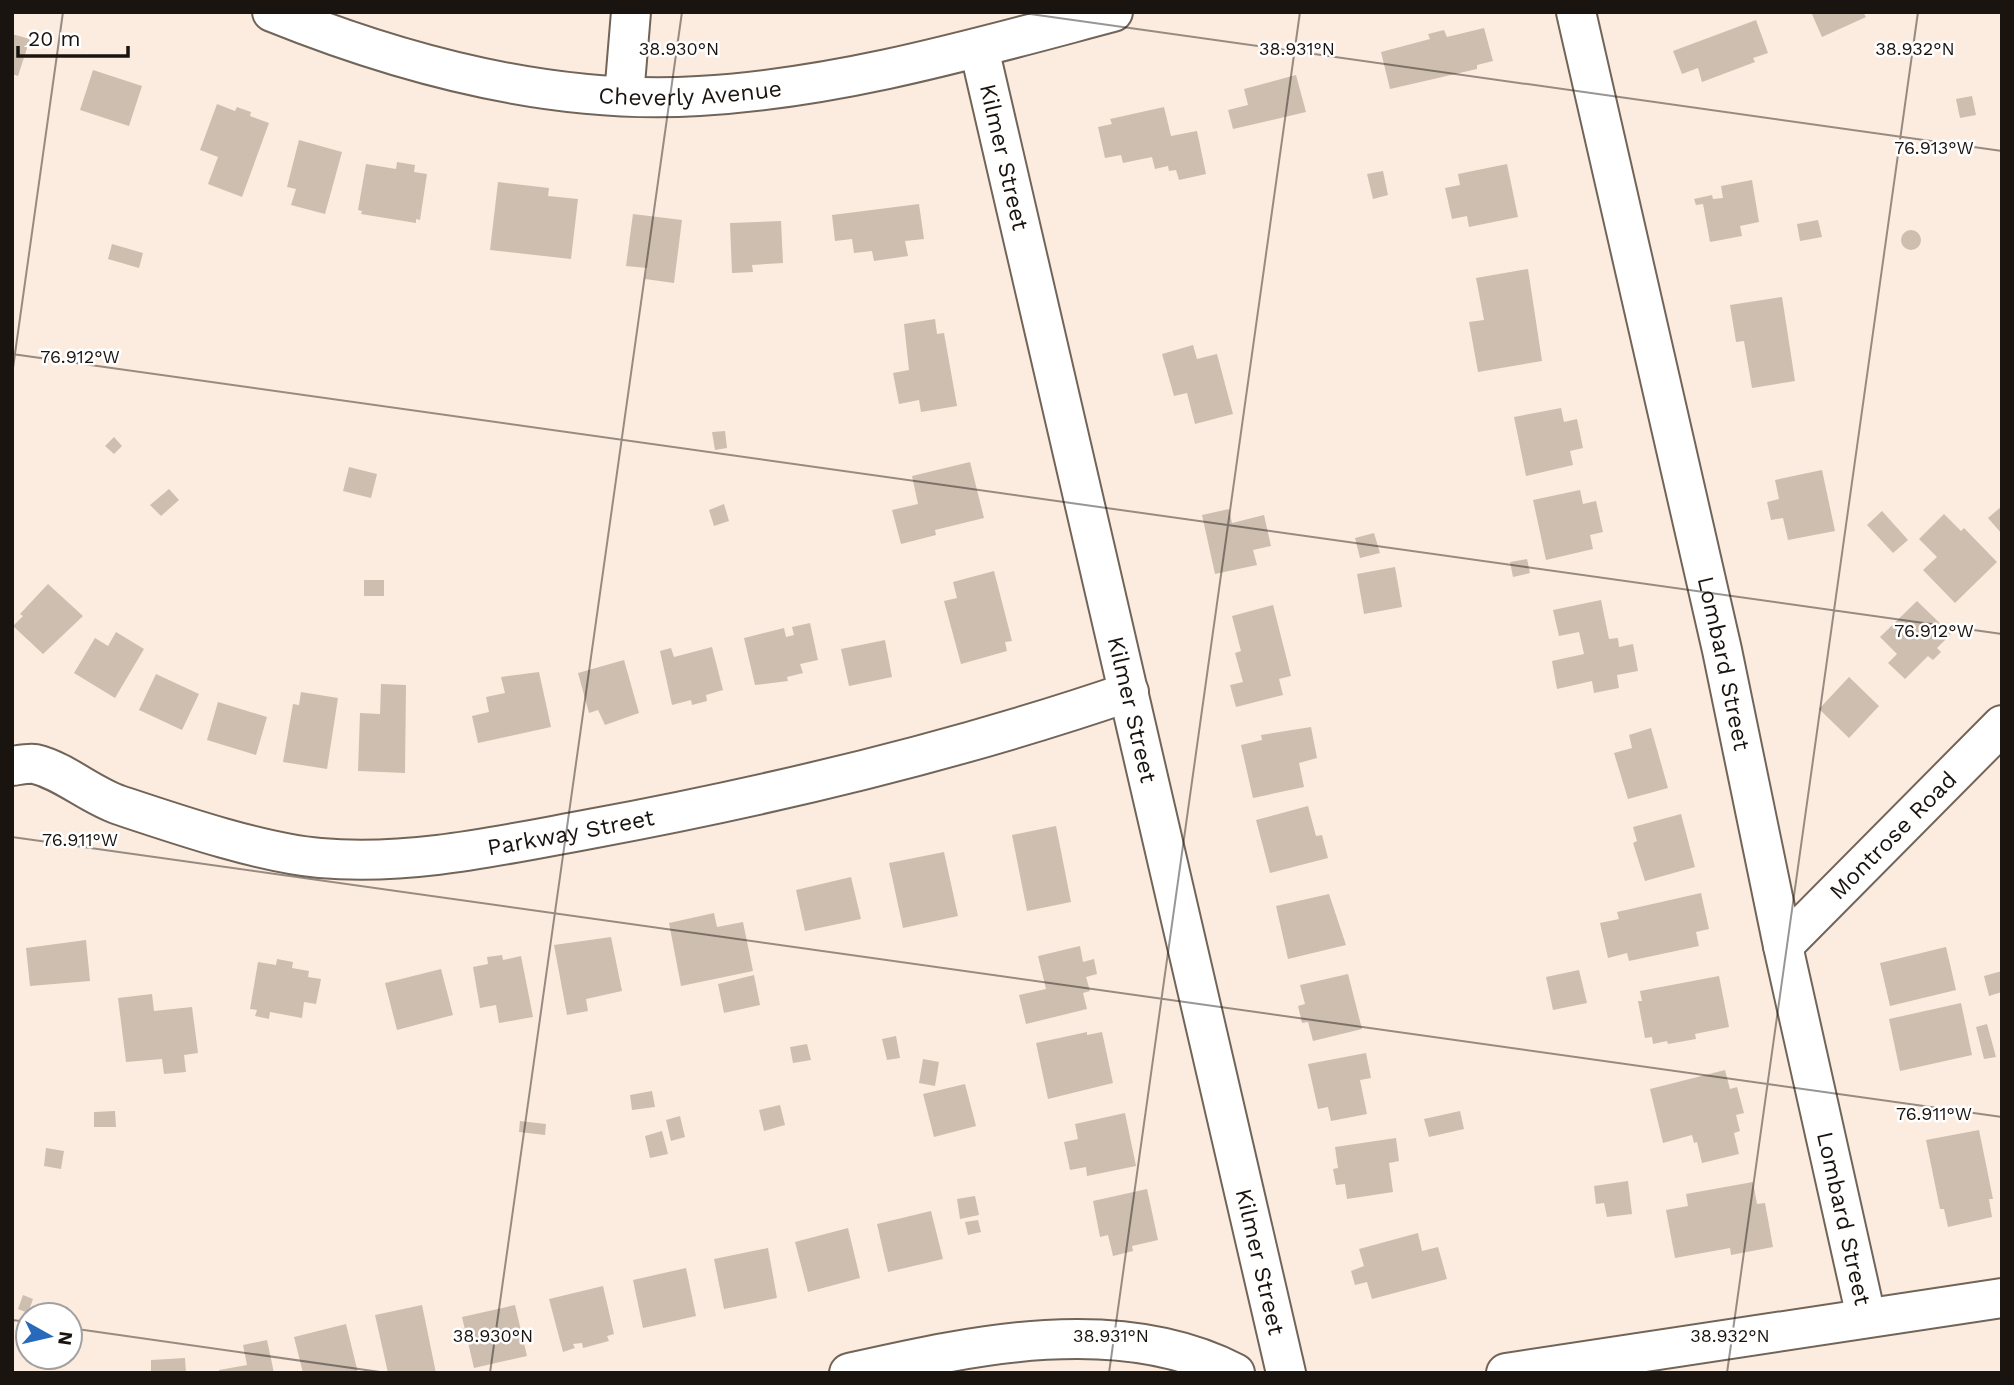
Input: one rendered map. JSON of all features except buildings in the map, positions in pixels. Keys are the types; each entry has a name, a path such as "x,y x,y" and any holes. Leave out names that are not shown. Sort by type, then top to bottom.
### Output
{"street":[{"name":"Cheverly Avenue","path":"272,12 318,31 420,63 531,87 624,96 696,96 769,90 908,65 1113,12"},
{"path":"624,96 631,12"},
{"name":"Lombard Street","path":"1576,12 1721,650 1783,946 1866,1317"},
{"name":"Kilmer Street","path":"979,48 1286,1373"},
{"name":"Parkway Street","path":"20,757 116,804 240,841 319,858 394,859 487,848 649,818 854,772 1002,735 1129,692"},
{"name":"Montrose Road","path":"1783,946 2002,724"},
{"path":"1506,1373 2002,1298"},
{"path":"849,1373 1006,1344 1081,1339 1146,1345 1214,1362 1235,1373"}]}
